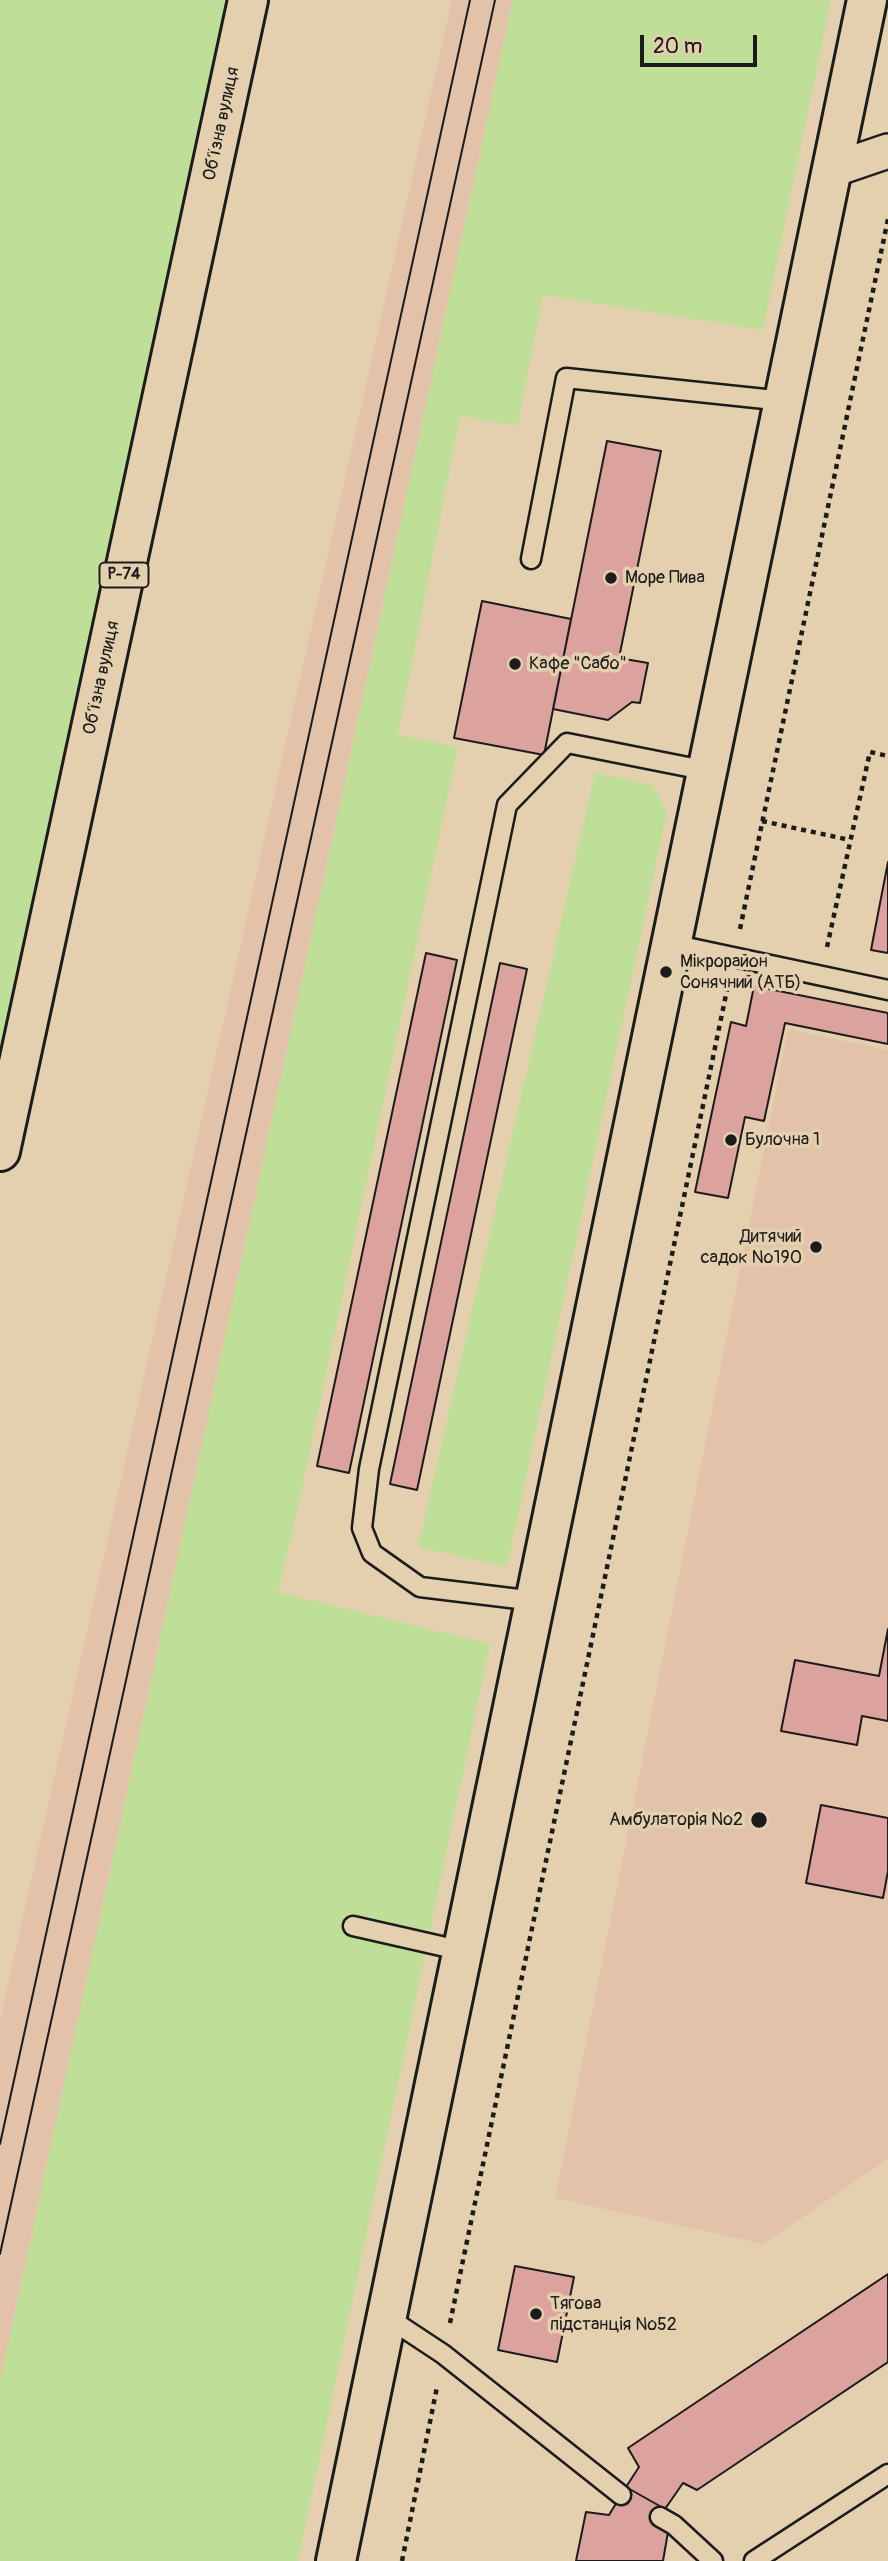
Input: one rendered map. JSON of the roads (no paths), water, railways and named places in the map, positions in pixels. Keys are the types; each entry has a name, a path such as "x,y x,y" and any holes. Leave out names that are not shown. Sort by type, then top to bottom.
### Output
{"street":[{"name":"Обʼїзна вулиця","path":"0,1151 248,0"},
{"path":"336,2561 867,0"},
{"path":"832,170 888,150"}],"lane":[{"path":"531,559 566,378 784,401"},
{"path":"535,1601 420,1587 372,1553 362,1528 371,1456 507,805 567,743 708,771"},
{"path":"672,943 888,990"},
{"path":"353,1926 463,1951"},
{"path":"387,2317 443,2354 621,2495"},
{"path":"754,2561 888,2474"},
{"path":"660,2517 674,2525 713,2561"}],"tram line":[{"path":"0,2144 470,0"},
{"path":"0,2254 495,0"}],"place":[{"name":"Море Пива","path":"611,578"},
{"name":"Кафе \"Сабо\"","path":"515,664"},
{"name":"Мікрорайон Сонячний (АТБ)","path":"666,972"},
{"name":"Булочна 1","path":"731,1140"},
{"name":"Дитячий садок №190","path":"816,1247"},
{"name":"Амбулаторія №2","path":"759,1820"},
{"name":"Тягова підстанція №52","path":"536,2314"}]}
